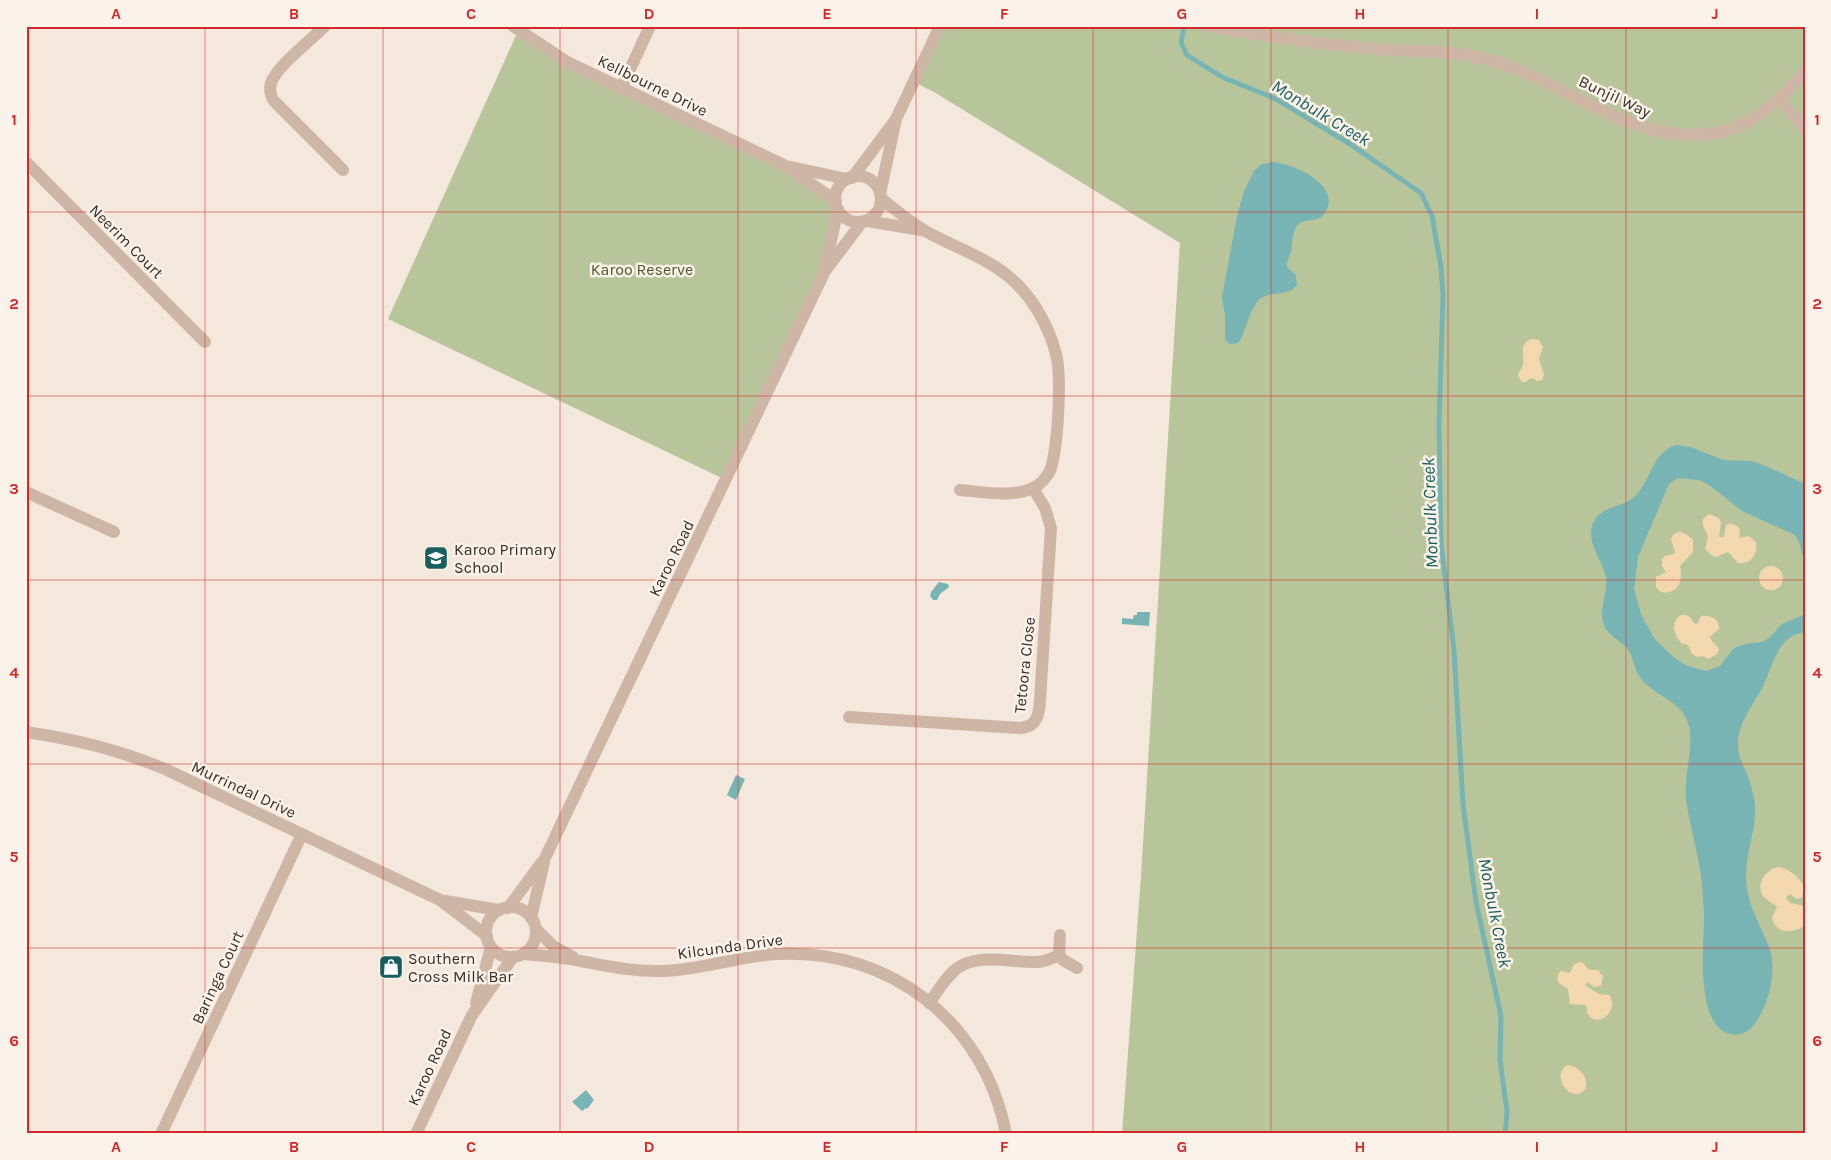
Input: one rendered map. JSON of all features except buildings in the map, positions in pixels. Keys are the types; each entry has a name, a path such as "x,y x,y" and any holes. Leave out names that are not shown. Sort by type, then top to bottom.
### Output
{"street":[{"path":"325,26 278,72 272,82 270,92 274,101 343,170"},
{"name":"Kellbourne Drive","path":"512,26 567,62 784,166 837,205"},
{"path":"621,89 650,26"},
{"path":"926,231 864,221 850,221 841,214 837,205 838,188 850,178 896,119 940,26"},
{"name":"Bunjil Way","path":"1207,26 1298,41 1380,49 1445,52 1486,59 1525,72 1644,128 1676,134 1708,135 1736,127 1765,111 1780,99 1805,72"},
{"path":"1780,99 1805,129"},
{"path":"864,221 877,212 896,119"},
{"name":"Neerim Court","path":"26,162 205,342"},
{"name":"Kellbourne Drive","path":"784,166 850,178"},
{"path":"850,178 864,177 870,180 880,196 926,231 977,256 1003,273 1026,295 1044,322 1057,356 1059,380 1058,418 1050,469 1043,480 1033,488 1023,492 960,490"},
{"name":"Karoo Road","path":"825,271 837,205"},
{"name":"Karoo Road","path":"503,909 545,858 825,271 864,221"},
{"name":"Tetoora Close","path":"849,717 1020,728 1028,727 1035,723 1040,708 1051,528 1045,508 1033,488"},
{"path":"26,492 114,532"},
{"name":"Murrindal Drive","path":"26,732 66,738 127,753 165,769 440,900 489,941"},
{"name":"Baringa Court","path":"161,1134 302,834"},
{"name":"Karoo Road","path":"534,923 545,858"},
{"name":"Murrindal Drive","path":"440,900 503,909"},
{"path":"503,909 521,909 534,923 534,943 518,955 504,956 497,953 489,941 489,921 503,909"},
{"name":"Kilcunda Drive","path":"534,923 553,946 579,961"},
{"path":"1060,935 1059,955 1063,960 1077,968"},
{"name":"Karoo Road","path":"416,1134 472,1015 489,941"},
{"name":"Kilcunda Drive","path":"518,955 579,961 610,968 661,972 679,971 776,954 819,954 858,963 877,970 910,988 952,1024 977,1057 997,1099 1006,1134"},
{"name":"Karoo Road","path":"472,1015 518,955"},
{"path":"929,1003 948,977 966,963 989,960 1037,962 1059,955"}],"green space":[{"path":"940,26 1805,26 1805,1134 1122,1134 1141,876 1180,243 934,92 914,82"},
{"name":"Karoo Reserve","path":"518,31 784,165 836,201 825,271 726,480 388,319"}],"sand":[{"path":"1532,339 1539,340 1543,347 1539,359 1544,375 1542,380 1538,381 1531,378 1522,382 1518,375 1523,365 1523,349 1525,343"},
{"path":"1709,514 1719,518 1721,523 1719,537 1724,537 1726,525 1732,524 1740,529 1740,538 1749,536 1756,542 1756,551 1753,558 1747,562 1738,563 1728,552 1716,557 1712,556 1705,549 1708,537 1703,519"},
{"path":"1680,532 1693,540 1693,552 1680,566 1681,576 1676,589 1661,592 1656,587 1656,577 1666,572 1662,566 1662,559 1665,556 1674,554 1671,539 1674,534"},
{"path":"1771,566 1779,570 1783,578 1779,586 1771,590 1763,586 1759,578 1763,570"},
{"path":"1681,615 1688,616 1695,624 1698,623 1701,616 1711,617 1718,622 1719,629 1710,637 1719,649 1717,654 1709,659 1702,656 1697,657 1692,654 1688,645 1681,643 1676,636 1674,625"},
{"path":"1779,867 1794,875 1803,885 1802,897 1797,899 1790,894 1786,897 1790,903 1801,905 1805,908 1805,925 1796,930 1786,931 1777,927 1772,917 1777,907 1762,894 1761,885 1764,876 1771,870"},
{"path":"1580,962 1589,970 1598,970 1603,976 1601,986 1594,987 1587,982 1585,985 1599,994 1609,995 1612,1000 1611,1010 1604,1018 1595,1019 1590,1017 1586,1005 1570,1004 1568,989 1559,983 1557,979 1559,972 1570,973 1574,964"},
{"path":"1568,1065 1579,1070 1586,1080 1586,1088 1580,1093 1574,1094 1569,1092 1561,1081 1563,1069"}],"water":[{"path":"1272,162 1291,166 1312,177 1327,192 1329,201 1322,217 1301,222 1297,226 1287,266 1296,276 1297,285 1293,289 1267,296 1257,302 1241,339 1238,343 1230,344 1226,341 1225,337 1225,316 1222,297 1237,216 1244,191 1254,171 1262,164"},
{"path":"1676,445 1691,447 1723,460 1752,461 1805,484 1805,563 1795,535 1742,511 1709,485 1699,480 1678,478 1669,484 1638,557 1634,589 1641,614 1654,638 1671,655 1688,666 1706,671 1720,666 1734,648 1745,644 1762,642 1769,638 1782,624 1805,614 1805,632 1790,637 1780,648 1763,685 1745,717 1739,735 1739,754 1750,782 1755,804 1754,825 1746,867 1747,889 1753,912 1769,947 1772,974 1769,994 1756,1023 1743,1033 1735,1035 1719,1028 1711,1017 1704,985 1702,884 1686,800 1690,731 1683,713 1641,679 1627,648 1606,629 1602,616 1606,587 1605,573 1596,553 1591,533 1595,519 1603,511 1625,503 1634,497 1640,491 1661,454"},
{"path":"939,582 948,584 949,587 940,594 937,600 933,600 930,596 931,592"},
{"path":"1137,612 1150,612 1149,626 1122,624 1122,618 1133,619"},
{"path":"736,775 745,779 736,800 727,795"},
{"path":"586,1090 594,1100 587,1109 582,1111 572,1102"}],"waterway":[{"name":"Monbulk Creek","path":"1184,26 1181,43 1187,55 1222,77 1276,99 1350,144 1421,193 1432,216 1441,267 1443,295 1439,425 1441,543 1454,650 1463,804 1476,902 1501,1016 1500,1059 1507,1112 1505,1134"}],"place":[{"name":"Karoo Primary School","path":"436,558"},
{"name":"Southern Cross Milk Bar","path":"391,967"}]}
